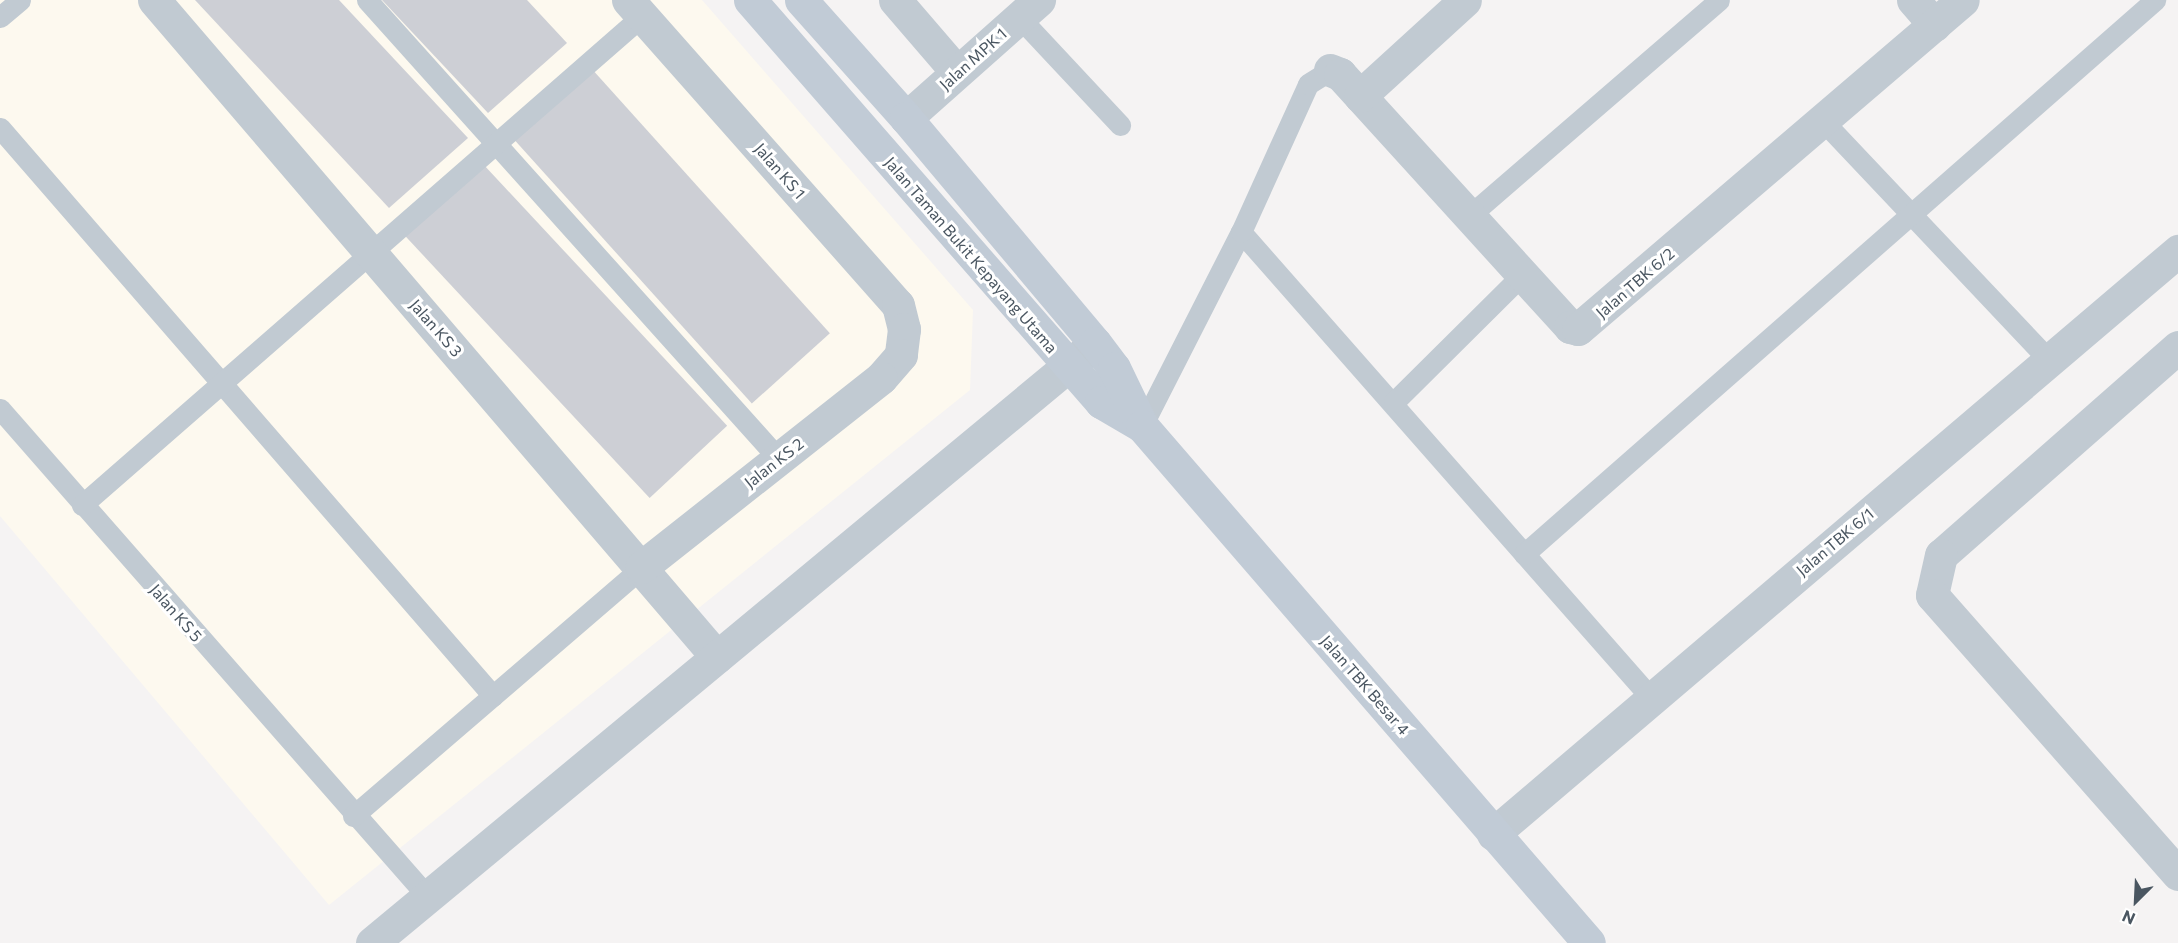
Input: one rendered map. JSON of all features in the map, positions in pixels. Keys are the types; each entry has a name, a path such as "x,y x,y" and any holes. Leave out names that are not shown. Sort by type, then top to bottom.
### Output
{"street":[{"name":"Jalan KS 3","path":"154,0 717,657"},
{"name":"Jalan Taman Bukit Kepayang Utama","path":"750,0 1101,402 1142,426"},
{"path":"801,0 906,118 1095,343 1114,369 1142,426"},
{"path":"895,0 957,72"},
{"path":"1360,96 1465,0"},
{"path":"1913,0 1935,25"},
{"name":"Jalan TBK 6/2","path":"1330,70 1340,74 1570,327 1585,326 1963,0"},
{"name":"Jalan KS 1","path":"635,8 898,305 904,329 902,355"},
{"name":"Jalan MPK 1","path":"906,118 1029,9"},
{"name":"Jalan TBK 6/1","path":"1493,834 2178,251"},
{"path":"372,943 1095,343"},
{"name":"Jalan KS 2","path":"642,567 881,378 902,355"},
{"path":"2174,359 1941,555 1932,595 2178,874"},
{"name":"Jalan TBK Besar 4","path":"1142,426 1589,943"}],"lane":[{"path":"0,17 20,0"},
{"path":"367,0 779,459"},
{"path":"1468,216 1719,0"},
{"path":"1524,554 2155,0"},
{"path":"82,505 496,144 635,8"},
{"path":"1029,9 1120,124"},
{"path":"1142,426 1241,232 1308,84 1330,70"},
{"path":"1823,121 2049,360"},
{"path":"0,128 493,696"},
{"path":"1241,232 1394,402 1652,699"},
{"path":"1394,402 1522,275"},
{"name":"Jalan KS 5","path":"0,409 353,816 428,897"},
{"path":"353,816 642,567"}],"shaded area":[{"path":"0,0 702,0 973,310 970,390 329,905 0,516"}],"building":[{"path":"195,0 339,0 468,138 389,208"},
{"path":"382,0 527,0 567,43 488,113"},
{"path":"591,68 830,333 752,404 513,138"},
{"path":"483,164 727,426 650,498 405,236"}]}
